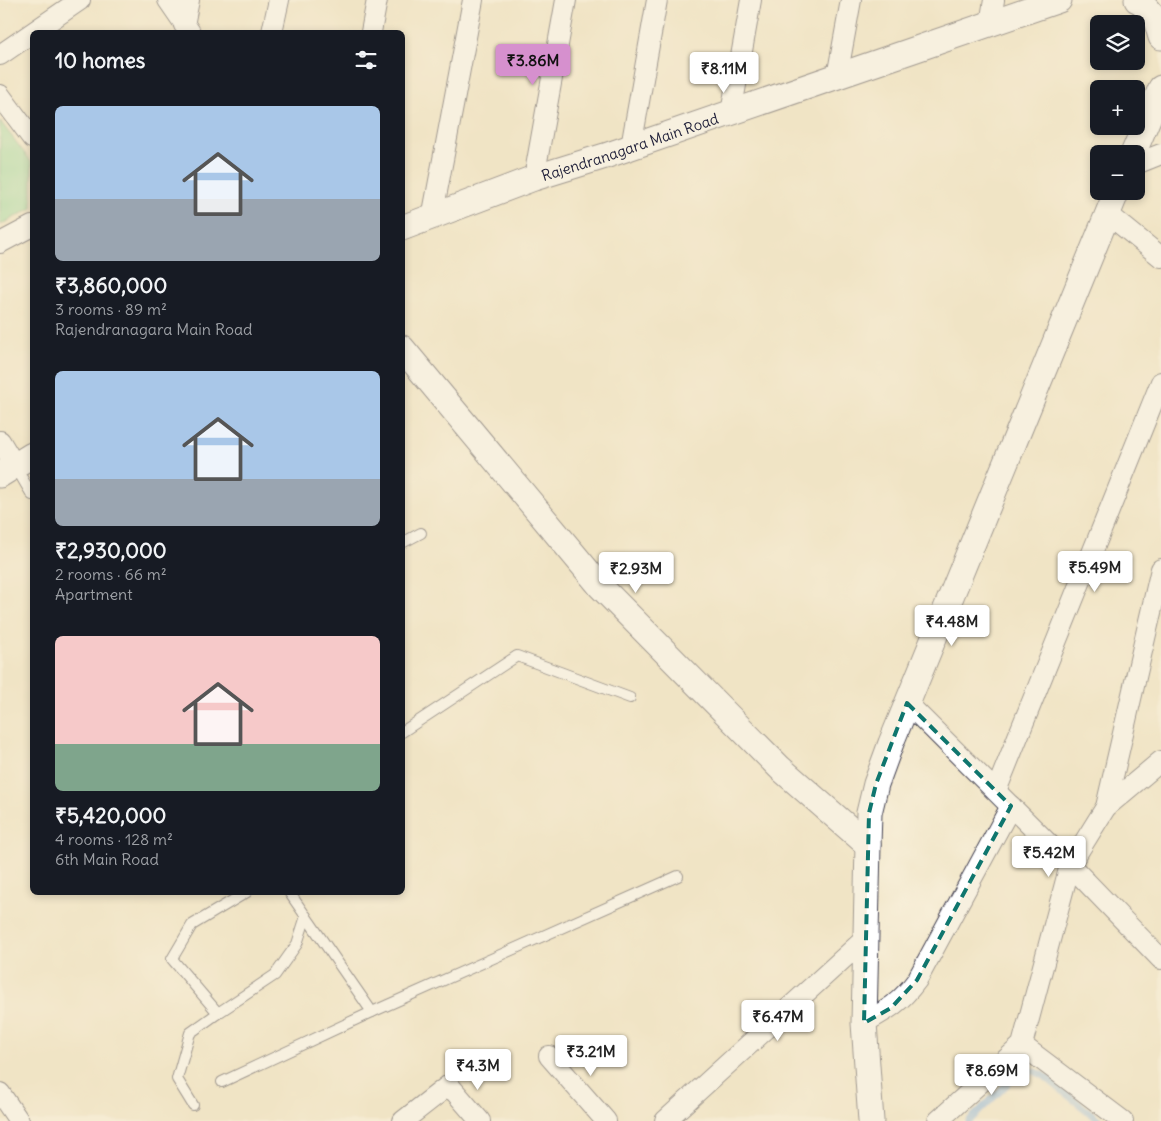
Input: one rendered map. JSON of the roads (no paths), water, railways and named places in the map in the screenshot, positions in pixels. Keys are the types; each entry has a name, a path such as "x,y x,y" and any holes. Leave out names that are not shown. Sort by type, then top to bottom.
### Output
{"street":[{"path":"36,30 80,0"},
{"path":"168,0 187,29"},
{"path":"187,29 189,0"},
{"path":"272,30 279,0"},
{"path":"371,30 377,0"},
{"path":"432,218 473,0"},
{"path":"534,178 566,0"},
{"path":"631,147 657,0"},
{"path":"731,113 751,0"},
{"path":"836,77 851,0"},
{"name":"Rajendranagara Main Road","path":"405,227 534,178 836,77 992,12 1059,0"},
{"path":"1137,0 1156,20 1161,37"},
{"path":"0,55 30,34"},
{"path":"1136,145 1160,84"},
{"path":"0,96 30,135"},
{"path":"1145,160 1161,154"},
{"path":"871,1121 864,1023 869,813 876,784 907,703 1112,202 1161,257"},
{"path":"0,243 30,227"},
{"path":"405,352 601,587 780,768 868,845"},
{"path":"996,791 1161,382"},
{"path":"0,441 16,465"},
{"path":"938,1121 1022,1045 1070,865 1106,807 1161,569"},
{"path":"907,703 1070,865 1161,959"},
{"path":"1106,807 1161,762"},
{"path":"864,1023 891,1008 904,998 917,980 1011,806"},
{"path":"665,1121 867,937"},
{"path":"1022,1045 1123,1121"},
{"path":"549,1056 606,1121"},
{"path":"403,1121 449,1085 480,1121"},
{"path":"0,1093 10,1117"}],"lane":[{"path":"16,465 30,490"},
{"path":"405,541 421,533"},
{"path":"405,730 517,656 630,698"},
{"path":"222,1082 372,1012 678,876"},
{"path":"218,1013 172,959 192,925 242,895"},
{"path":"291,895 372,1012"},
{"path":"193,1105 177,1079 190,1033 275,975 297,944 306,916"}],"waterway":[{"path":"969,1121 1024,1068 1043,1075 1100,1121"}]}
